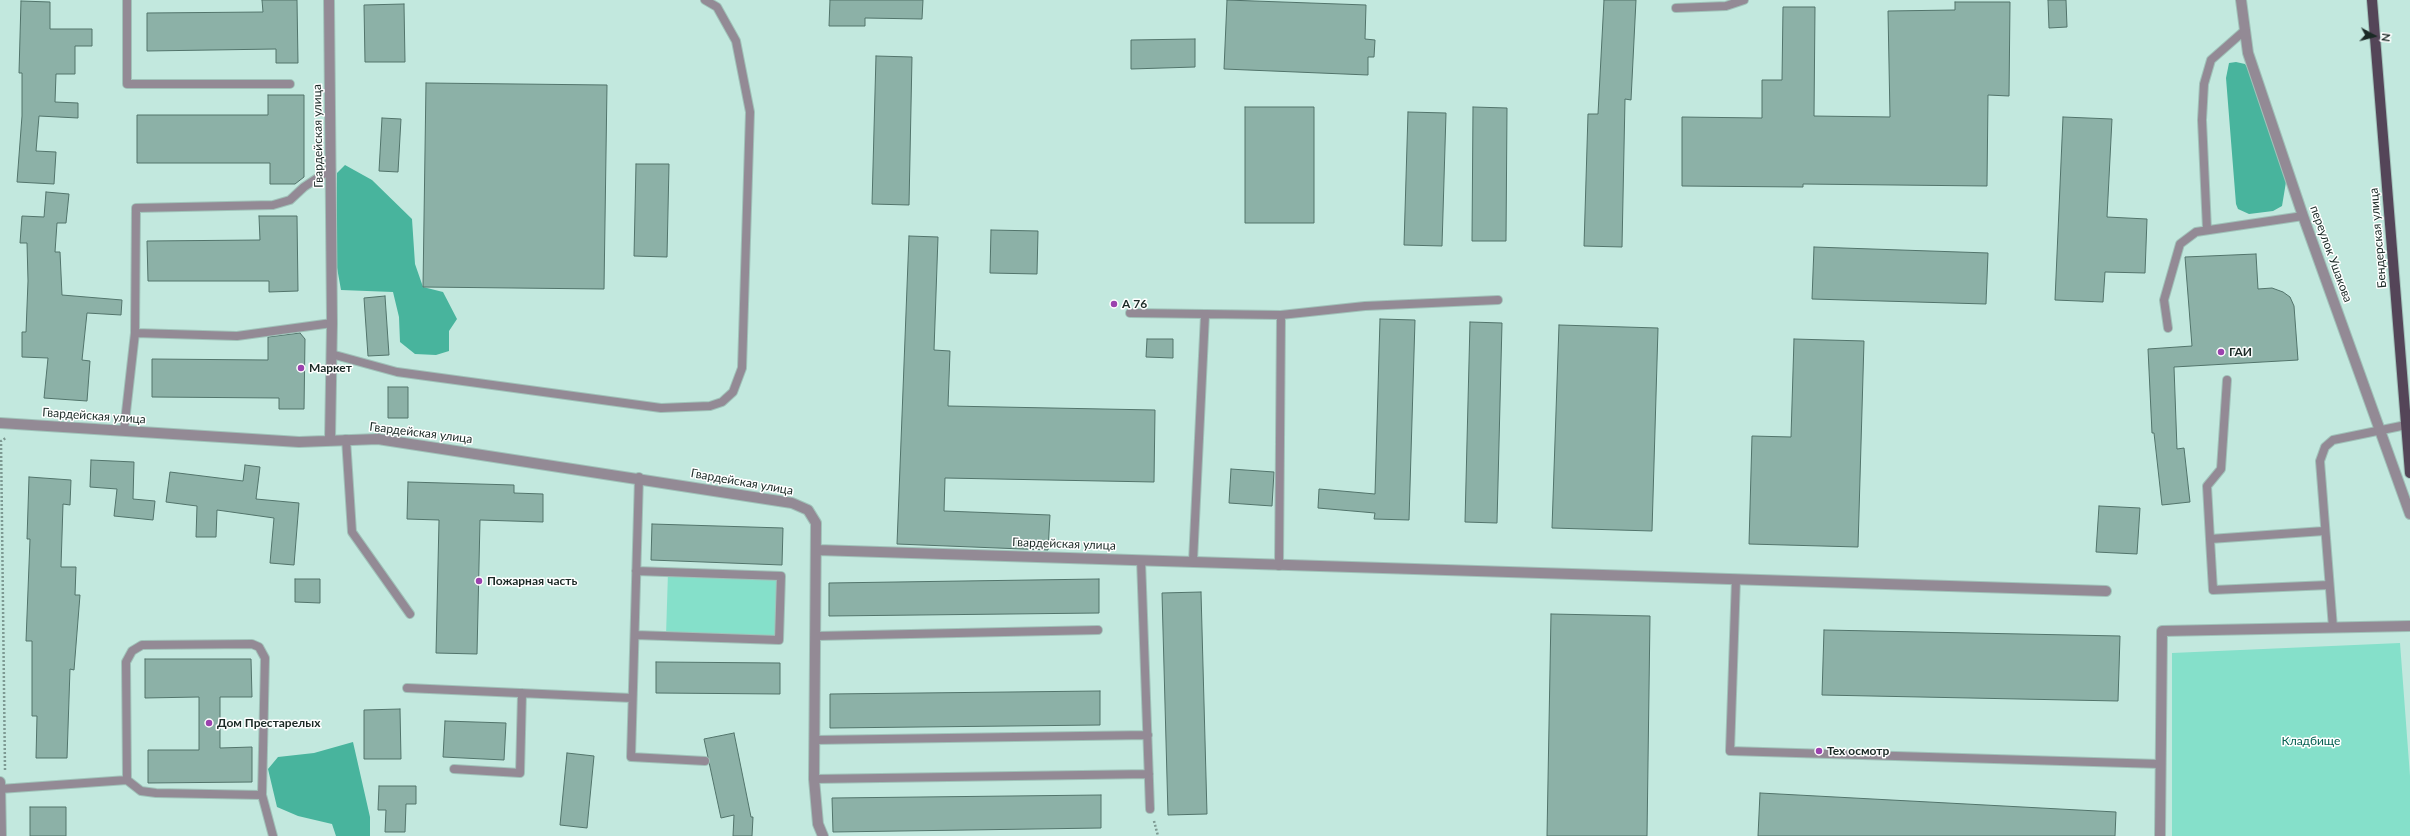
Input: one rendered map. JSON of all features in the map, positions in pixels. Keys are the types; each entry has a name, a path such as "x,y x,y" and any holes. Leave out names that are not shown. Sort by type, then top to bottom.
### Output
{"main road":[{"name":"Бендерская улица","path":"2372,0 2410,473"}],"street":[{"name":"Гвардейская улица","path":"329,0 332,323 330,440"},
{"name":"переулок Ушакова","path":"2241,0 2248,53 2303,216 2410,514"},
{"name":"Гвардейская улица","path":"0,423 299,442 346,439 378,439 639,478 792,503 808,510 816,523 817,550 1193,561 1279,566 2106,591"},
{"path":"817,550 814,779 818,824 823,836"},
{"path":"2160,836 2162,630 2410,626"},
{"path":"0,836 2,787"}],"lane":[{"path":"127,0 128,84 290,84"},
{"path":"331,354 397,372 661,408 710,406 722,402 733,392 742,368 750,112 736,42 717,7 705,0"},
{"path":"1676,8 1726,6 1744,0"},
{"path":"2207,230 2202,120 2204,84 2211,60 2244,31"},
{"path":"124,430 135,333 136,208 273,205 290,200 304,187 331,169"},
{"path":"2168,328 2164,300 2180,244 2196,232 2303,216"},
{"path":"1130,313 1281,315 1364,306 1498,300"},
{"path":"1193,561 1205,315"},
{"path":"1279,566 1281,315"},
{"path":"135,333 237,336 332,323"},
{"path":"2227,380 2221,469 2207,486 2213,590 2329,585"},
{"path":"2333,628 2324,531 2320,461 2325,447 2333,440 2406,425"},
{"path":"346,439 352,532 410,614"},
{"path":"639,478 631,758 705,761"},
{"path":"2210,539 2324,531"},
{"path":"1141,560 1150,809"},
{"path":"634,635 779,640 781,576 636,571"},
{"path":"1736,579 1730,752 2160,764"},
{"path":"817,636 1098,630"},
{"path":"127,780 126,662 132,651 142,645 252,644 259,647 264,658 262,795 273,836"},
{"path":"407,688 632,698"},
{"path":"454,769 520,772 522,693"},
{"path":"815,740 1148,735"},
{"path":"814,779 1149,774"},
{"path":"2,787 127,780 142,791 156,793 262,795"},
{"path":"818,824 818,836"}],"path":[{"path":"2,787 1,441 9,437"}],"green space":[{"path":"2236,62 2245,64 2249,70 2286,182 2282,206 2273,211 2249,214 2238,209 2236,204 2226,78 2229,63"},
{"path":"345,165 372,180 412,219 415,264 423,287 443,292 457,319 449,331 449,351 436,355 415,354 400,342 399,317 393,292 341,290 336,262 337,173"},
{"path":"668,572 781,576 779,640 666,636"},
{"name":"Кладбище","path":"2400,643 2410,776 2410,836 2172,836 2172,653"},
{"path":"353,742 370,817 370,836 336,836 332,824 298,816 277,807 268,769 278,757 314,753"}],"building":[{"path":"262,0 297,0 298,63 276,63 276,49 147,51 147,13 263,12"},
{"path":"830,0 923,0 922,19 865,18 865,26 829,26"},
{"path":"1227,0 1366,5 1365,39 1375,40 1374,57 1368,57 1368,75 1224,69"},
{"path":"1604,0 1636,0 1631,100 1625,99 1622,247 1584,246 1588,114 1598,114"},
{"path":"2048,0 2066,0 2067,27 2049,28"},
{"path":"21,1 50,2 50,29 92,29 92,46 75,46 75,74 56,74 55,102 78,103 78,118 39,116 36,151 56,152 54,184 17,182 22,116 22,73 19,73"},
{"path":"1955,2 2010,2 2009,96 1988,95 1987,186 1803,184 1803,187 1682,186 1682,117 1762,118 1762,80 1782,80 1783,7 1815,7 1814,116 1890,117 1888,11 1955,10"},
{"path":"404,4 405,62 365,62 364,5"},
{"path":"1195,39 1195,67 1131,69 1131,40"},
{"path":"876,56 912,57 909,205 872,204"},
{"path":"426,83 607,85 604,289 423,287"},
{"path":"268,95 304,95 304,177 295,184 270,184 270,163 137,163 137,115 268,115"},
{"path":"1245,107 1314,107 1314,223 1245,223"},
{"path":"1473,107 1507,108 1506,241 1472,241"},
{"path":"1408,112 1446,113 1442,246 1404,245"},
{"path":"2063,117 2112,119 2107,217 2147,219 2145,273 2105,272 2103,302 2055,300"},
{"path":"382,118 401,119 398,172 379,171"},
{"path":"636,164 669,164 667,257 634,256"},
{"path":"46,192 69,194 66,223 57,223 55,252 60,252 62,295 122,300 121,315 87,313 82,360 90,361 87,401 44,398 48,358 22,357 22,332 26,332 28,281 27,243 20,243 22,216 44,217"},
{"path":"259,216 297,216 298,291 269,292 269,281 148,281 147,241 260,240"},
{"path":"991,230 1038,231 1037,274 990,273"},
{"path":"909,236 938,237 934,350 950,351 948,406 1155,410 1154,482 945,478 944,511 1050,515 1048,550 897,544"},
{"path":"1814,247 1988,253 1986,304 1812,299"},
{"path":"2256,254 2258,289 2272,288 2283,292 2290,297 2294,306 2298,360 2174,367 2177,449 2184,448 2190,502 2162,505 2154,433 2152,433 2148,349 2192,346 2185,257"},
{"path":"385,296 389,355 368,356 364,298"},
{"path":"1380,319 1415,320 1409,520 1374,519 1375,513 1318,508 1319,489 1375,494"},
{"path":"1470,322 1502,323 1497,523 1465,522"},
{"path":"1559,325 1658,328 1652,531 1552,528"},
{"path":"300,333 305,339 304,409 279,409 279,398 152,397 152,359 268,360 268,337"},
{"path":"1147,339 1173,339 1173,358 1146,357"},
{"path":"1794,339 1864,341 1858,547 1749,544 1752,436 1791,437"},
{"path":"388,387 408,387 408,418 388,418"},
{"path":"91,460 134,462 133,499 155,501 153,520 114,516 117,489 90,487"},
{"path":"245,465 260,467 256,499 299,503 294,565 270,563 274,518 217,510 216,537 196,537 197,506 166,502 170,472 243,481"},
{"path":"1231,469 1274,472 1272,506 1229,503"},
{"path":"29,477 71,480 70,505 63,504 61,567 76,567 75,595 80,595 74,670 70,669 67,758 36,758 37,716 32,716 32,641 26,641 30,539 27,539"},
{"path":"408,482 514,485 514,493 543,494 543,522 480,520 477,654 436,653 439,520 407,519"},
{"path":"2099,506 2140,508 2137,554 2096,552"},
{"path":"652,524 783,528 782,565 651,560"},
{"path":"295,579 320,579 320,603 295,602"},
{"path":"1099,579 1099,613 829,616 829,583"},
{"path":"1201,592 1207,814 1168,815 1162,593"},
{"path":"1551,614 1650,616 1647,836 1547,836"},
{"path":"1824,630 2120,636 2118,701 1822,695"},
{"name":"Дом Престарелых","path":"145,659 251,659 252,697 220,697 220,748 252,747 252,782 148,783 148,750 199,750 199,697 145,698"},
{"path":"656,662 780,663 780,694 656,693"},
{"path":"1100,691 1100,725 830,728 830,694"},
{"path":"400,709 401,759 364,759 364,710"},
{"path":"445,721 506,723 504,760 443,757"},
{"path":"734,733 751,817 753,817 752,836 733,836 734,815 721,818 704,739"},
{"path":"567,753 594,756 587,828 560,825"},
{"path":"379,786 416,786 416,804 406,804 405,832 385,832 386,810 378,810"},
{"path":"1760,793 2116,812 2115,836 1758,836"},
{"path":"1101,795 1101,828 833,832 832,798"},
{"path":"30,807 66,807 66,836 30,836"}],"place":[{"name":"А 76","path":"1114,304"},
{"name":"ГАИ","path":"2221,352"},
{"name":"Маркет","path":"301,368"},
{"name":"Пожарная часть","path":"479,581"},
{"name":"Дом Престарелых","path":"209,723"},
{"name":"Тех осмотр","path":"1819,751"}]}
